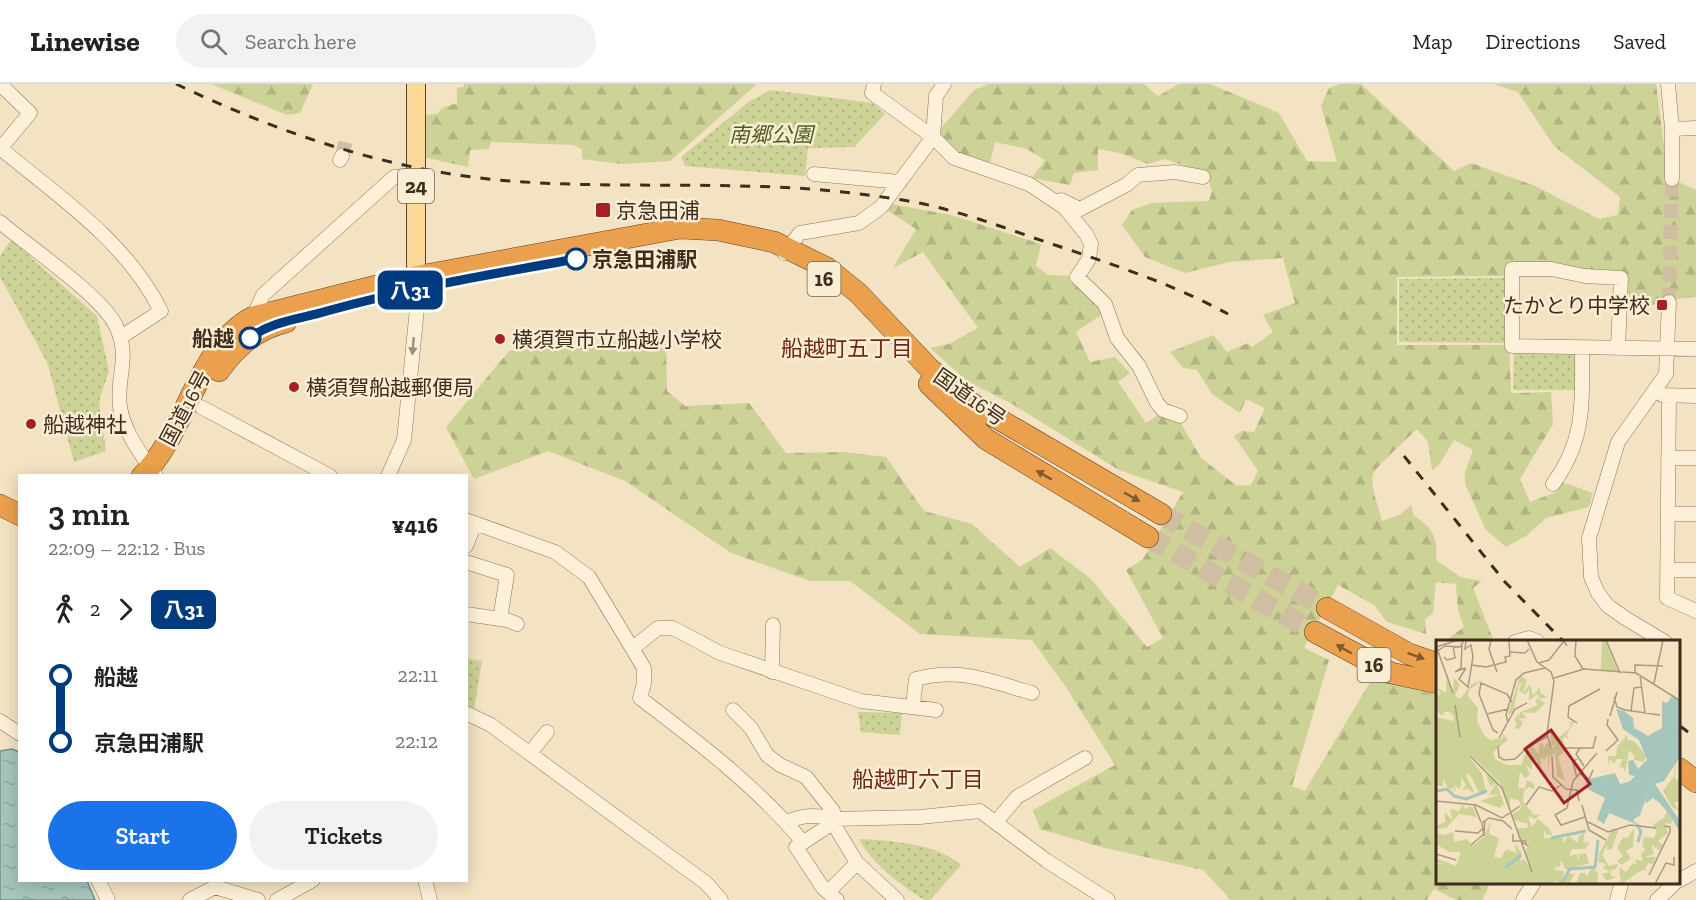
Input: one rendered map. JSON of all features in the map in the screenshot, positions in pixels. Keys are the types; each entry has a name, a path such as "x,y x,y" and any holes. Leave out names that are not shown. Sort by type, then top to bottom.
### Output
{"highway":[{"name":"国道16号","path":"152,473 216,350 234,330 253,317 418,282 668,242 733,244 784,252 827,268 858,293 930,369 971,403 1161,514"},
{"name":"国道16号","path":"784,252 845,296 955,411 986,439 1148,537"},
{"name":"国道16号","path":"152,473 176,454 226,362 259,331 418,282"},
{"path":"1068,489 1074,489 1081,479 1078,465"},
{"path":"1091,503 1086,496 1086,490 1093,482 1101,479"},
{"path":"0,505 18,513"},
{"path":"0,520 18,527"},
{"name":"16","path":"1328,608 1409,654 1436,663"},
{"name":"16","path":"1314,632 1391,673 1436,683"},
{"path":"1681,757 1696,769"},
{"path":"1681,770 1696,782"}],"main road":[{"name":"24","path":"416,84 416,264 418,282"}],"street":[{"path":"0,84 30,113 0,149 92,221 148,285 161,310 121,337"},
{"path":"874,84 872,93 933,137 954,158 1029,184 1055,199 1080,209 1126,185 1138,175 1175,172 1203,177"},
{"path":"784,252 800,233 839,228 864,221 882,207 933,137 936,96 944,84"},
{"path":"1668,84 1672,129 1672,179"},
{"path":"1672,129 1696,128"},
{"path":"814,174 900,182"},
{"path":"253,317 263,295 394,177 416,177"},
{"path":"1055,199 1082,229 1091,244 1089,259 1077,277 1105,304 1117,338 1139,366 1157,403 1163,410 1180,416"},
{"path":"0,222 108,312 121,337 125,356 120,384 120,408 126,426 152,473"},
{"path":"1618,348 1621,278 1586,276 1551,269 1512,269 1512,346 1582,348 1696,349"},
{"path":"389,474 404,440 418,282"},
{"path":"1662,640 1608,606 1591,577 1589,537 1618,442 1666,374 1669,302"},
{"path":"1553,484 1564,468 1578,436 1582,415 1582,348"},
{"path":"1653,392 1669,396 1696,396"},
{"path":"1669,396 1667,598 1696,611"},
{"path":"201,407 326,474"},
{"path":"1668,458 1696,458"},
{"path":"1668,514 1696,514"},
{"path":"468,536 471,521 555,552 573,563 589,577 644,668 644,684 639,698 709,751 787,823 803,842"},
{"path":"468,563 507,574 500,619"},
{"path":"1667,570 1696,570"},
{"path":"468,614 517,624"},
{"path":"772,672 773,625"},
{"path":"633,648 658,628 673,628 720,652 772,672 861,701 913,705 936,710"},
{"path":"913,705 916,680 932,675 962,673 1032,693"},
{"path":"733,710 752,728 767,755 780,765 806,777 833,811 834,821 844,845 857,863 897,900"},
{"path":"468,714 491,724 706,883 721,900"},
{"path":"0,721 11,732"},
{"path":"530,753 547,732"},
{"path":"996,822 1017,797 1085,759"},
{"path":"787,823 796,817 823,816 834,821 920,817 980,811 1047,861 1108,900"},
{"path":"834,821 796,847 833,896 857,863"},
{"path":"1681,879 1696,871"},
{"path":"99,882 108,900"},
{"path":"277,900 309,882"},
{"path":"426,882 430,900"},
{"path":"1523,900 1532,885"},
{"path":"1617,900 1621,885"},
{"path":"1657,900 1673,885"},
{"path":"190,900 215,887 258,900"}],"green space":[{"path":"211,84 313,84 300,113 287,115"},
{"path":"464,84 757,84 670,161 622,164 582,159 582,149 573,145 491,142 489,149 470,150 468,167 422,157 422,115 437,114 442,108 457,103 457,88 464,87"},
{"path":"989,84 1144,84 1158,96 1179,84 1210,84 1279,113 1307,161 1337,162 1321,106 1329,88 1340,84 1361,84 1454,171 1471,163 1535,186 1599,219 1618,215 1620,197 1554,146 1518,92 1493,84 1656,84 1668,177 1696,190 1696,297 1668,300 1661,305 1625,304 1624,273 1520,265 1509,276 1397,277 1397,345 1509,345 1511,393 1551,392 1553,424 1520,479 1530,502 1557,492 1562,482 1593,493 1589,507 1546,518 1526,536 1506,547 1486,530 1465,484 1465,472 1473,450 1454,440 1439,465 1432,470 1428,442 1417,429 1373,474 1374,491 1382,521 1401,514 1411,505 1414,516 1433,534 1436,560 1460,577 1482,581 1473,588 1493,639 1447,640 1464,627 1458,610 1456,584 1436,582 1433,613 1425,619 1426,634 1387,622 1374,605 1338,585 1304,648 1329,660 1292,786 1305,791 1372,679 1436,695 1436,885 1490,885 1482,900 1456,900 1434,889 1427,900 1231,900 1203,870 1101,847 1040,829 1033,810 1115,765 1066,687 1032,640 920,634 850,581 810,581 731,553 625,481 548,451 474,479 446,427 509,351 656,338 666,345 667,391 685,406 749,403 786,453 843,452 886,457 924,511 972,524 1020,567 1050,548 1090,578 1147,647 1163,638 1126,570 1143,559 1183,492 1119,470 1012,404 967,381 930,348 949,344 978,328 923,252 893,268 916,229 888,211 892,204 951,215 1041,244 1036,266 1048,275 1072,276 1104,313 1076,332 1090,362 1115,357 1130,373 1118,382 1146,423 1162,412 1178,418 1201,458 1237,486 1251,485 1258,471 1234,436 1242,431 1254,432 1265,408 1246,399 1240,413 1212,394 1197,370 1183,368 1170,352 1213,335 1227,352 1248,343 1252,347 1273,332 1263,315 1295,303 1283,258 1229,262 1185,273 1145,257 1122,225 1132,210 1152,203 1209,201 1212,191 1206,173 1165,159 1148,164 1120,153 1098,149 1098,170 1074,173 1070,185 1032,178 1045,160 1027,149 995,142 990,163 959,154 934,136 974,90"},
{"name":"南郷公園","path":"771,90 872,103 885,114 854,147 808,148 805,176 685,166 681,157 750,101"},
{"path":"11,240 97,316 109,371 99,401 106,451 74,462 47,362 0,277 0,256"},
{"path":"1507,278 1506,343 1399,342 1399,279"},
{"path":"1514,354 1578,354 1578,390 1513,390"},
{"path":"468,659 482,661 474,709 468,709"},
{"path":"858,712 902,713 900,735 861,732"},
{"path":"859,839 913,844 940,852 961,865 930,900 924,900 879,866"}],"water":[{"path":"12,749 18,752 18,882 87,882 95,900 0,900 0,751"}],"tunnel":[{"path":"342,156 346,140"},
{"path":"1669,302 1672,179"},
{"path":"1161,514 1327,608"},
{"path":"1148,537 1315,632"}],"railway":[{"path":"176,84 256,119 338,148 381,160 466,176 554,184 773,187 860,194 929,205 990,223 1165,284 1228,314"},
{"path":"1404,456 1505,582 1562,640"},
{"path":"1681,727 1696,738"}],"bus line":[{"name":"八31","path":"250,338 273,325 346,305 419,288 576,259"}],"place":[{"name":"京急田浦","path":"603,210"},
{"name":"京急田浦駅","path":"576,259"},
{"name":"たかとり中学校","path":"1662,305"},
{"name":"船越","path":"250,338"},
{"name":"横須賀市立船越小学校","path":"500,339"},
{"name":"横須賀船越郵便局","path":"294,387"},
{"name":"船越神社","path":"31,424"}],"district":[{"name":"船越町五丁目","path":"847,348"},
{"name":"船越町六丁目","path":"918,779"}]}
